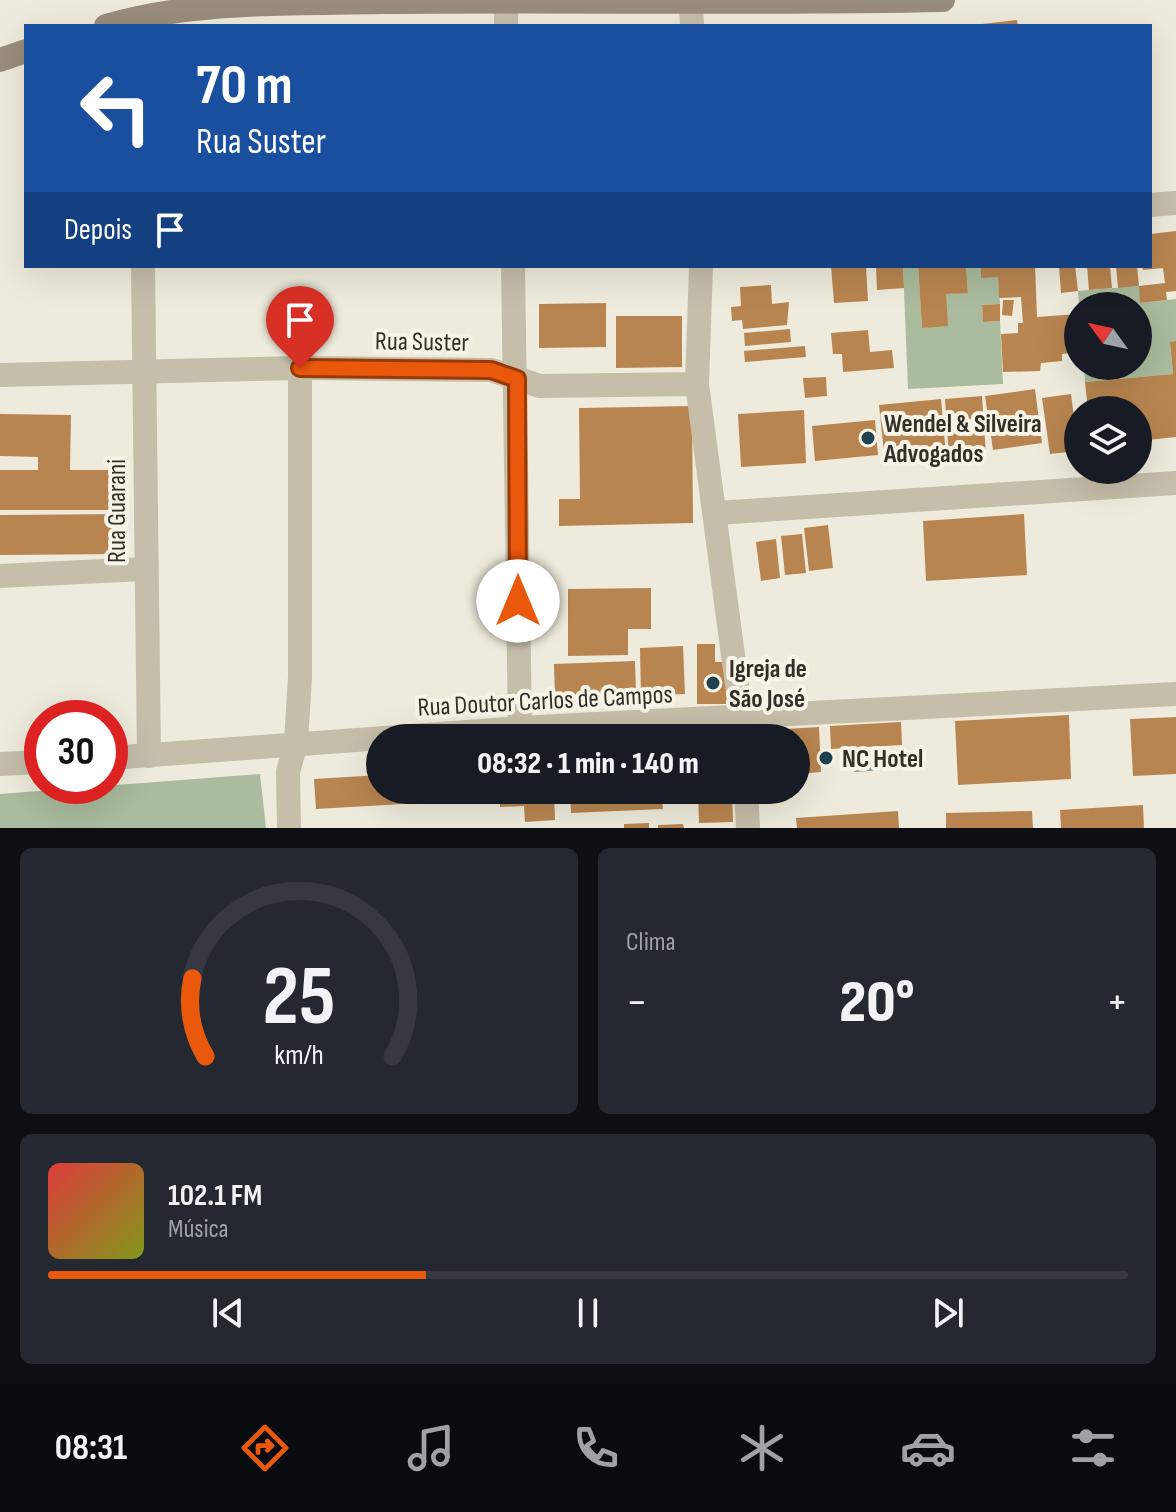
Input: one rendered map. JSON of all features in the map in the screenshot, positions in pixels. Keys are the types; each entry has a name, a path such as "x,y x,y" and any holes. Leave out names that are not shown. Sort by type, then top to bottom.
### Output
{"street":[{"path":"118,24 194,6 506,0 692,14 758,2 943,0"},
{"path":"506,0 506,24"},
{"path":"0,60 24,52"},
{"path":"1152,205 1176,203"},
{"name":"Rua Guarani","path":"143,268 144,569 149,756"},
{"path":"513,268 520,724"},
{"path":"701,268 697,384 743,724"},
{"path":"289,828 288,772 296,743 300,368"},
{"name":"Rua Suster","path":"0,375 300,368 491,370 540,386 697,384"},
{"path":"716,513 1176,483"},
{"path":"0,576 144,569"},
{"name":"Rua Doutor Carlos de Campos","path":"795,724 1176,694"},
{"name":"Rua Doutor Carlos de Campos","path":"128,757 366,738"},
{"path":"0,764 24,763"},
{"path":"747,804 748,828"}],"green space":[{"path":"903,268 918,268 922,327 946,294 968,292 966,268 984,268 998,277 1000,304 982,305 983,322 1000,321 1003,384 908,389"},
{"path":"1139,286 1140,292 1078,292"},
{"path":"1176,299 1176,341 1170,342 1173,374 1152,376 1152,302"},
{"path":"260,774 266,828 0,828 0,794 24,792 24,804 128,804 128,784"}],"water":[{"path":"884,751 884,770 854,772 854,752"}],"building":[{"path":"1017,20 1018,24 982,24"},
{"path":"1176,231 1176,291 1166,292 1167,300 1152,302 1152,292 1139,292 1139,286 1165,283 1163,268 1143,270 1142,268 1152,268 1152,234"},
{"path":"831,268 866,268 868,301 834,303"},
{"path":"876,268 903,268 904,288 877,290"},
{"path":"918,268 966,268 968,293 946,294 948,326 922,328"},
{"path":"981,268 1035,268 1037,317 1064,315 1062,361 1041,363 1040,371 1003,372 1001,334 1018,333 1018,323 1023,323 1021,297 999,298 998,277 981,278"},
{"path":"1059,268 1075,268 1078,291 1061,293"},
{"path":"1087,268 1110,268 1112,288 1089,290"},
{"path":"1116,268 1137,268 1139,286 1118,288"},
{"path":"771,285 772,304 789,302 787,325 743,329 742,320 732,321 731,307 741,306 740,287"},
{"path":"1003,300 1014,300 1012,316 1002,315"},
{"path":"606,303 606,347 539,348 539,304"},
{"path":"1000,304 1000,321 983,322 982,305"},
{"path":"616,316 682,316 682,367 616,368"},
{"path":"790,329 791,342 745,346 744,333"},
{"path":"868,330 870,352 892,350 894,368 843,372 842,354 833,354 831,333"},
{"path":"1176,341 1176,437 1152,440 1152,396 1086,396 1085,382 1152,380 1152,376 1173,374 1170,342"},
{"path":"805,346 806,357 745,362 744,351"},
{"path":"826,377 827,396 805,398 803,378"},
{"path":"1035,389 1042,443 993,450 985,396"},
{"path":"1071,394 1064,396 1064,452 1050,454 1042,398"},
{"path":"982,396 986,455 949,458 945,399"},
{"path":"941,399 946,455 885,462 879,405"},
{"path":"692,406 693,523 559,526 559,499 580,499 579,408"},
{"path":"804,410 806,463 741,467 738,414"},
{"path":"0,414 71,415 70,470 118,470 118,510 0,510 0,470 38,470 38,457 0,456"},
{"path":"875,420 878,455 815,461 812,426"},
{"path":"125,514 125,554 0,555 0,515"},
{"path":"1024,514 1027,575 926,581 923,521"},
{"path":"828,525 833,568 809,571 804,528"},
{"path":"802,534 806,573 785,575 781,536"},
{"path":"776,539 780,578 761,581 756,542"},
{"path":"651,588 651,629 628,629 628,655 568,656 568,589"},
{"name":"Igreja de São José","path":"697,644 715,644 715,662 728,662 729,704 697,704"},
{"path":"683,646 685,694 641,696 640,648"},
{"path":"635,661 636,694 555,697 554,664"},
{"path":"1069,715 1071,779 958,785 955,721"},
{"path":"1176,717 1176,774 1133,776 1130,719"},
{"path":"901,722 902,745 831,749 830,726"},
{"path":"819,727 821,772 810,773 810,728"},
{"path":"366,776 366,804 403,804 316,809 314,779"},
{"path":"500,804 554,804 555,820 525,822 524,806 500,807"},
{"path":"571,804 662,804 663,809 571,813"},
{"path":"698,804 732,804 733,822 699,823"},
{"path":"1143,805 1144,828 1061,828 1060,810"},
{"path":"898,811 899,828 797,828 796,818"},
{"path":"1032,811 1033,828 946,828 946,813"},
{"path":"649,823 649,828 624,828 624,824"},
{"path":"683,824 684,828 658,828 658,825"}],"place":[{"name":"Wendel & Silveira Advogados","path":"868,438"},
{"name":"Igreja de São José","path":"713,683"},
{"name":"NC Hotel","path":"826,758"}],"route":[{"path":"300,368 491,370 517,379 518,601"}]}
